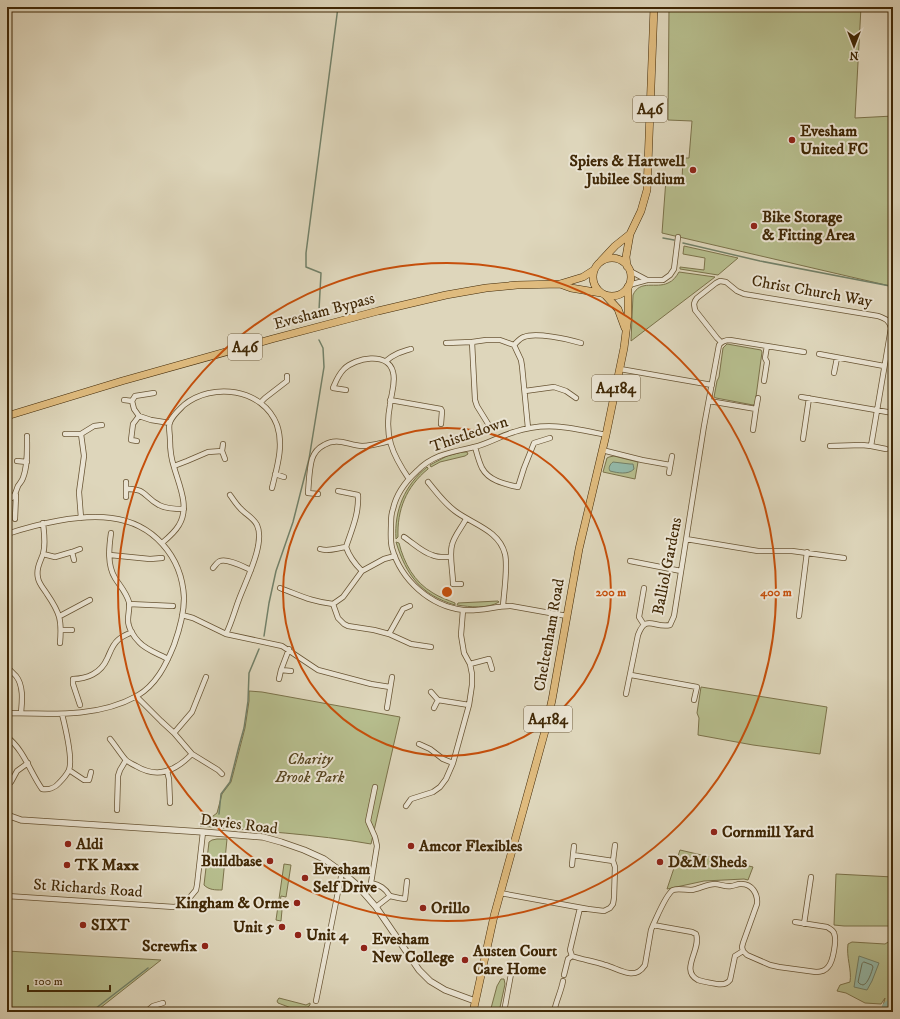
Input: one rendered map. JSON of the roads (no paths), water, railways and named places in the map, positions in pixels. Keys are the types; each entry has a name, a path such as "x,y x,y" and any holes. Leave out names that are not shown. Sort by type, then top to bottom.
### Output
{"main road":[{"name":"A46","path":"629,269 626,257 630,234 641,211 647,190 654,7"},
{"name":"A46","path":"600,262 615,246 630,234"},
{"path":"605,259 618,259 629,269 631,279 629,286 621,294 617,296 604,294 595,287 593,279 594,270 600,262 605,259"},
{"name":"Evesham Bypass","path":"7,416 114,383 370,313 446,295 486,288 560,284 583,276 594,270"},
{"name":"Evesham Bypass","path":"560,284 570,288 604,294"},
{"name":"Cheltenham Road","path":"473,1012 494,916 545,731 552,700 584,525 620,369 628,316 629,286"},
{"name":"Cheltenham Road","path":"604,294 618,309 626,330"}],"street":[{"path":"629,286 647,280 663,280 673,272 678,237"},
{"path":"629,269 647,280"},
{"name":"Christ Church Way","path":"721,342 695,310 694,304 697,298 720,281 726,282 737,291 744,294 878,316 891,320 891,328 871,446"},
{"path":"514,345 524,336 528,335 560,338 581,343"},
{"path":"446,342 500,340 514,345 521,360 528,428"},
{"path":"721,342 724,340 730,340 804,352"},
{"path":"472,342 475,400 490,427"},
{"name":"Balliol Gardens","path":"626,694 638,635 641,628 644,625 653,623 664,626 670,625 676,607 698,466 719,345 721,342"},
{"path":"764,382 767,346"},
{"path":"386,361 400,352 411,349"},
{"path":"819,354 884,366"},
{"path":"834,373 837,358"},
{"path":"346,390 333,388 344,368 361,360 378,359 386,361 393,371 394,388 390,400 388,432 397,459 409,479"},
{"path":"620,369 712,385"},
{"path":"261,402 287,381 287,376"},
{"path":"525,391 554,387 576,398"},
{"path":"162,543 179,525 184,509 171,453 170,422 175,414 187,403 200,396 219,392 239,393 261,402 274,418 279,432 280,453 272,488"},
{"path":"154,393 135,396 132,401 134,409 139,416 151,420 170,422"},
{"path":"800,397 893,413"},
{"path":"753,430 758,398"},
{"path":"803,439 809,398"},
{"path":"124,400 132,401"},
{"path":"390,400 441,409 441,424"},
{"path":"710,400 756,409"},
{"path":"137,441 131,440 133,424 139,416"},
{"path":"65,434 81,434 94,426 102,425"},
{"name":"Thistledown","path":"567,616 518,607 503,606 476,611 463,610 446,606 429,598 416,588 405,575 395,556 392,547 391,535 393,508 403,487 423,465 433,459 457,450 475,447 504,435 528,428 543,426 564,426 606,434"},
{"path":"81,434 84,456 79,492 81,518"},
{"path":"15,519 16,494 18,486 23,478 27,462 27,436"},
{"path":"475,447 486,474 493,479 518,487 534,443 550,438"},
{"path":"318,494 308,493 312,459 321,446 336,441 361,446 370,446 390,441"},
{"path":"223,444 222,451 225,459"},
{"path":"830,446 862,445 886,449"},
{"path":"602,450 642,460 670,464"},
{"path":"174,466 208,452 222,451"},
{"path":"669,473 672,456"},
{"path":"17,461 27,462"},
{"path":"275,474 284,477"},
{"path":"126,482 126,497"},
{"path":"428,482 444,503 466,519 494,535 502,547 506,566 503,606"},
{"path":"126,489 138,489 143,491 159,505 165,508 184,509"},
{"path":"338,491 358,495 357,514 346,547 349,555 362,571"},
{"path":"7,500 11,499 16,494"},
{"path":"226,634 251,570 259,538 257,524 239,507 230,495"},
{"path":"7,534 43,524 81,518 110,518 138,525 151,533 162,543 174,561 180,575 184,598 178,634 168,659 156,679 143,692 123,703 91,712 62,714 7,713"},
{"path":"461,584 453,584 453,566 451,557 452,544 466,519"},
{"path":"43,524 45,539 43,554 38,567 38,577 60,616 60,643"},
{"path":"111,533 110,568 115,578 124,589 129,604 128,621 130,628 138,642 144,647 168,659"},
{"path":"404,537 432,556 451,557"},
{"path":"686,539 758,551 807,552 844,558"},
{"path":"320,549 324,551 346,547"},
{"path":"43,554 55,557 80,549"},
{"path":"72,552 74,560"},
{"path":"799,616 807,552"},
{"path":"110,555 150,559 162,558"},
{"path":"280,588 308,599 333,604 343,597 362,571 384,559 395,556"},
{"path":"213,568 217,563 224,560 239,564 251,570"},
{"path":"630,561 681,571"},
{"path":"644,588 639,617 644,625"},
{"path":"60,616 90,600"},
{"path":"129,604 173,606"},
{"path":"333,604 338,618 348,626 374,630 389,634 411,644 432,647"},
{"path":"389,634 403,609 410,606"},
{"path":"406,806 411,799 433,792 440,787 446,779 453,763 469,704 472,685 470,664 464,653 461,635 463,610"},
{"path":"182,615 193,618 226,634 282,646 289,649 318,670 371,684 390,687"},
{"path":"61,630 72,630"},
{"path":"80,705 72,684 73,679 84,678 94,674 103,666 109,652 119,639 132,632"},
{"path":"279,679 289,649"},
{"path":"470,664 489,659 492,669"},
{"path":"7,667 19,681 22,694 21,713"},
{"path":"281,670 291,671"},
{"path":"630,674 697,687 694,700"},
{"path":"174,733 192,712 206,677"},
{"path":"387,708 392,677"},
{"path":"431,692 438,700 469,704"},
{"path":"136,696 174,733 192,754 222,774"},
{"path":"434,708 438,700"},
{"path":"7,737 15,744 28,763 40,787 44,790 55,787 69,770 70,762 62,714"},
{"path":"110,738 126,760 145,770 167,772 186,760 192,754"},
{"path":"419,744 430,749 443,759 453,763"},
{"path":"117,810 118,776 126,760"},
{"path":"7,782 11,782 17,771 28,763"},
{"path":"69,770 84,780 89,780 91,772"},
{"path":"167,772 170,804"},
{"path":"375,788 368,822 375,837 377,846 371,883 379,884 386,889 390,896 405,898 407,881"},
{"name":"Davies Road","path":"7,816 21,820 263,837 304,850 324,859 356,884 376,907 419,970 430,981 445,990 475,1001"},
{"name":"St Richards Road","path":"7,896 166,907 179,906 186,902 196,890 203,832"},
{"path":"500,893 604,911 610,908 613,904 615,868 613,860 615,845"},
{"path":"572,865 574,846"},
{"path":"573,855 613,860"},
{"path":"316,1001 342,872"},
{"path":"804,924 810,877"},
{"path":"572,956 629,973 638,972 645,965 649,935 653,925 667,896 672,891 677,889 693,890 716,884 731,886 746,884 754,891 757,904 743,943 743,951 770,965 822,972 830,966 832,961 835,942 834,932 827,927 795,922"},
{"path":"376,907 390,896"},
{"path":"572,956 570,950 580,908"},
{"path":"653,925 696,934 698,938 690,964 690,969 694,977 699,980 725,984 730,980 735,956 743,951"},
{"path":"564,975 568,959 572,956"},
{"path":"504,1012 511,974"},
{"path":"554,1012 563,981"},
{"path":"146,1012 153,1006 162,1003"}],"water":[{"path":"613,462 633,464 634,469 626,473 610,471 610,466"},
{"path":"859,956 879,963 867,990 854,987"}],"waterway":[{"path":"319,310 321,273 306,267 306,253 338,7"},
{"path":"663,238 674,240"},
{"path":"683,243 760,261 890,286"},
{"path":"264,636 276,571 293,522 309,459 324,367 323,348 319,340"},
{"path":"219,814 221,794 230,782 244,728 248,701 249,673 259,649"},
{"path":"91,1012 148,968"},
{"path":"885,1012 887,1007 893,1002"}],"place":[{"name":"Evesham United FC","path":"792,140"},
{"name":"Spiers & Hartwell Jubilee Stadium","path":"693,170"},
{"name":"Bike Storage & Fitting Area","path":"754,226"},
{"name":"Cornmill Yard","path":"714,832"},
{"name":"Aldi","path":"68,844"},
{"name":"Amcor Flexibles","path":"411,846"},
{"name":"Buildbase","path":"270,861"},
{"name":"D&M Sheds","path":"660,862"},
{"name":"TK Maxx","path":"67,865"},
{"name":"Evesham Self Drive","path":"305,878"},
{"name":"Kingham & Orme","path":"297,903"},
{"name":"Orillo","path":"423,908"},
{"name":"SIXT","path":"83,925"},
{"name":"Unit 5","path":"282,927"},
{"name":"Unit 4","path":"298,935"},
{"name":"Screwfix","path":"205,946"},
{"name":"Evesham New College","path":"364,948"},
{"name":"Austen Court Care Home","path":"465,960"}],"park label":[{"name":"Charity Brook Park","path":"310,768"}]}
